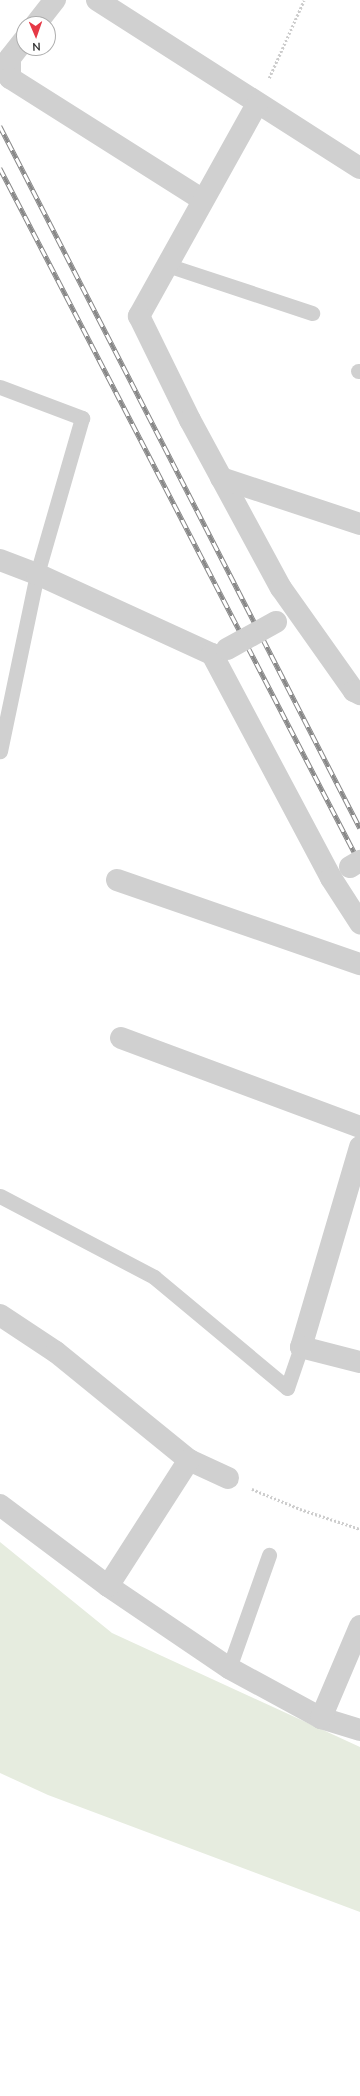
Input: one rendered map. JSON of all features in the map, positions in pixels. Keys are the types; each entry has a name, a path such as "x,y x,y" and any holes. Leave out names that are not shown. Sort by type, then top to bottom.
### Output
{"street":[{"path":"42,16 55,0"},
{"path":"97,0 257,104 360,168"},
{"path":"16,50 10,58 10,78 203,200"},
{"path":"257,104 139,316 221,478 296,610 354,691 360,694"},
{"path":"221,478 360,524"},
{"path":"0,560 38,574 219,652 331,878 360,923"},
{"path":"219,652 296,610"},
{"path":"331,878 355,864"},
{"path":"117,880 360,964"},
{"path":"121,1038 360,1127"},
{"path":"360,1147 301,1347 360,1362"},
{"path":"0,1316 56,1352 189,1460 228,1478"},
{"path":"108,1586 189,1460"},
{"path":"0,1505 108,1586 229,1668 321,1718 360,1730"},
{"path":"321,1718 360,1626"}],"lane":[{"path":"167,265 312,313"},
{"path":"0,387 82,418 38,574 0,751"},
{"path":"0,1196 154,1277 287,1388 301,1347"},
{"path":"229,1668 269,1555"}],"path":[{"path":"257,104 304,0"},
{"path":"228,1478 300,1509 360,1529"}],"shaded area":[{"path":"0,1542 112,1633 360,1747 360,1912 48,1795 0,1773"}],"railway":[{"path":"0,126 360,828"},
{"path":"0,168 360,863"}]}
